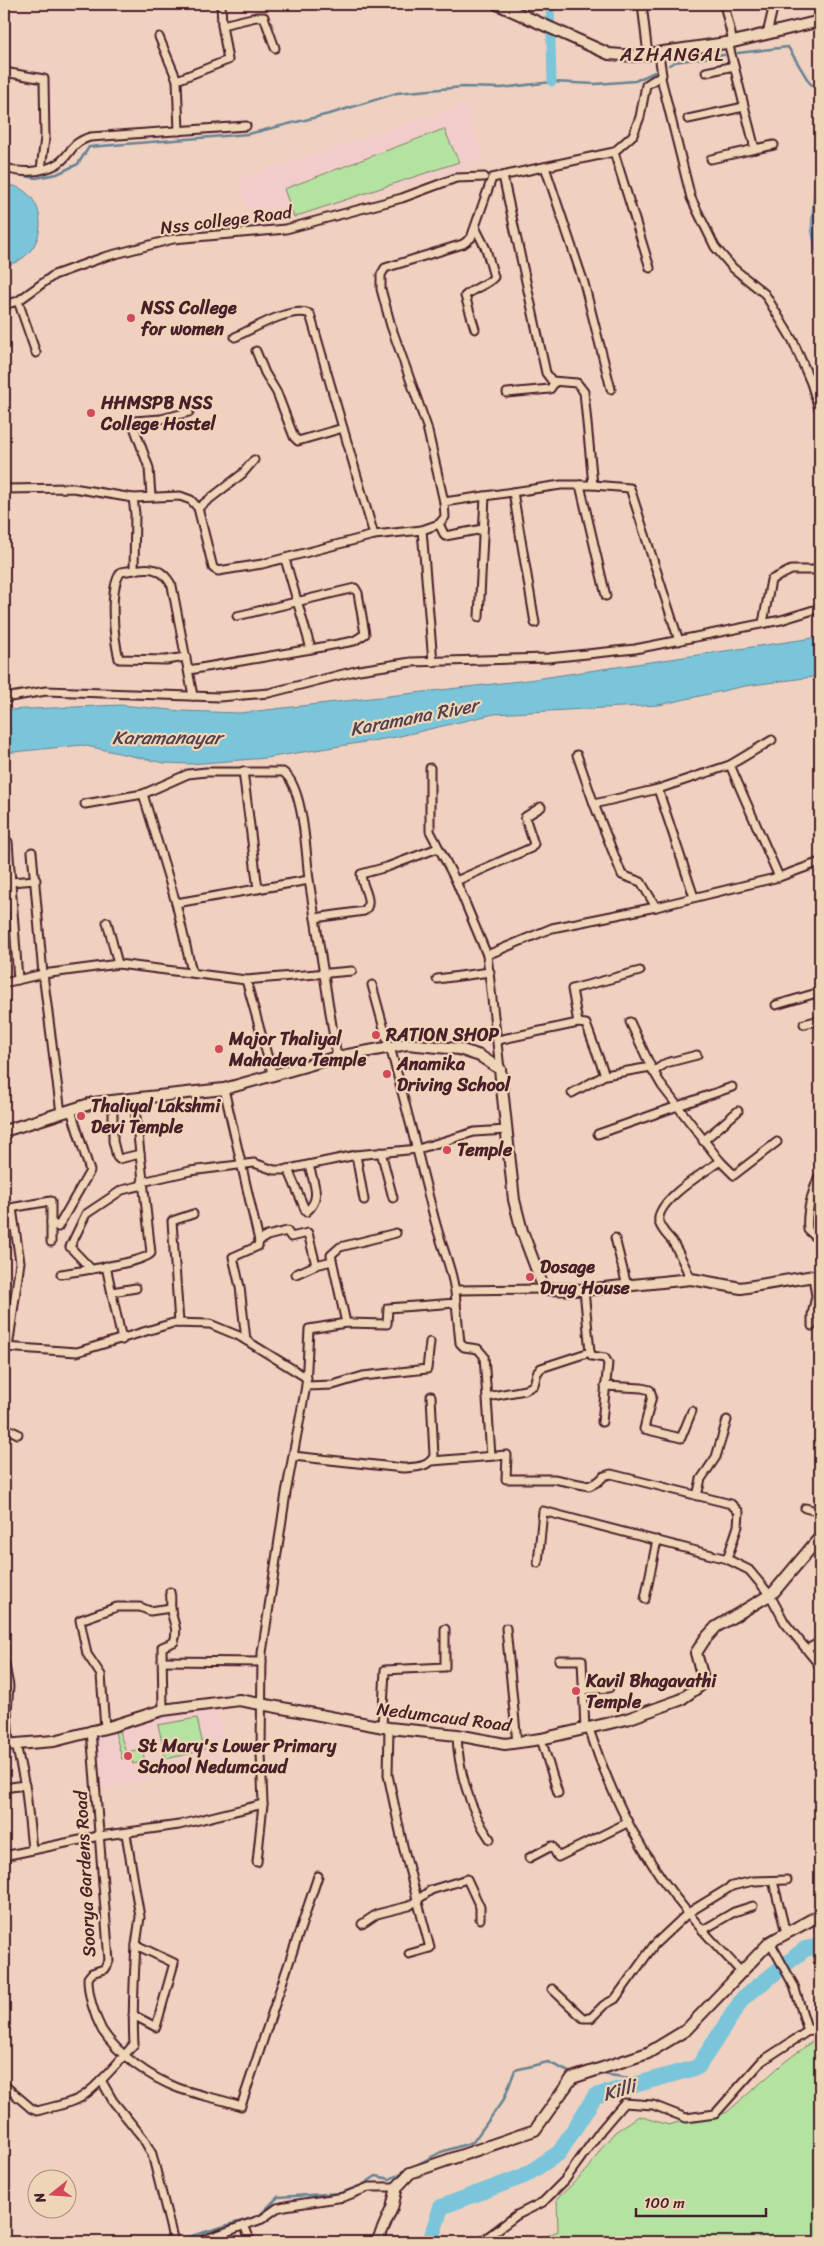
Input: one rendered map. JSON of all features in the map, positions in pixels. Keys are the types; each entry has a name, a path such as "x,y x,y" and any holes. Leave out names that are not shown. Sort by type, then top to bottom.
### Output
{"street":[{"path":"177,80 228,60 221,4"},
{"path":"497,4 609,54 659,54 730,42 820,21"},
{"path":"642,4 648,55"},
{"path":"724,4 734,66 755,149"},
{"path":"767,34 774,4"},
{"path":"222,24 264,17 275,48"},
{"path":"159,37 177,80 178,131"},
{"path":"659,54 663,73 661,78 690,198 715,247 733,268 765,294 794,341 820,412"},
{"path":"706,72 734,66"},
{"path":"4,72 44,79 45,138 41,169"},
{"path":"4,489 73,488 133,498 180,496 190,500 198,508 213,568 218,571 285,559 374,535 422,530 439,524 445,517 444,502 427,427 391,326 381,289 382,275 385,268 463,244 471,238 476,229 492,178 614,152 633,135 640,117 646,85 661,78"},
{"path":"688,119 744,107"},
{"path":"4,166 8,169 20,171 41,169 58,163 72,146 90,137 246,126"},
{"path":"711,159 774,145"},
{"path":"614,152 650,268"},
{"path":"545,167 584,282 611,389"},
{"path":"503,176 546,373 552,382 577,383 584,392 593,485"},
{"name":"Nss college Road","path":"4,305 18,301 54,275 104,257 173,239 286,229 402,198 456,178 484,177"},
{"path":"475,330 465,296 471,289 491,281 494,277 486,249 476,229"},
{"path":"18,301 36,353"},
{"path":"235,337 290,312 310,314 374,535"},
{"path":"256,351 265,373 277,393 294,437 298,441 343,428"},
{"path":"507,393 550,389 555,382"},
{"path":"151,496 149,468 133,424 134,421 161,419 189,412"},
{"path":"198,508 242,474 254,460"},
{"path":"444,502 580,485 630,488 679,641"},
{"path":"580,485 606,596"},
{"path":"513,492 535,623"},
{"path":"479,617 485,496"},
{"path":"133,498 135,514 134,570"},
{"path":"439,524 445,536 483,529"},
{"path":"422,530 433,662"},
{"path":"285,559 311,649"},
{"path":"186,657 166,660 119,659 114,613 114,588 116,579 121,572 153,568 167,575 172,586 189,670 192,696"},
{"path":"763,623 771,580 792,570 819,570"},
{"path":"189,670 354,641 365,634 358,593 355,588 237,616"},
{"path":"4,698 46,691 219,697 268,693 359,670 412,662 548,658 635,649 763,623 820,608"},
{"path":"594,804 658,789 730,765 772,740"},
{"path":"577,755 622,875 641,882 656,907"},
{"path":"730,765 779,877"},
{"path":"430,768 430,831 456,881 487,955 518,1216 544,1289"},
{"path":"85,804 143,794 188,774 277,771 289,777 302,815 309,880 337,1057"},
{"path":"243,772 258,889"},
{"path":"658,789 694,897"},
{"path":"143,794 176,903 192,972"},
{"path":"456,881 531,848 534,844 525,817 541,806"},
{"path":"8,842 18,980"},
{"path":"315,918 364,911 368,908 369,902 361,874 387,868 438,848"},
{"path":"32,852 43,974 61,1114"},
{"path":"487,955 552,928 656,907 779,877 820,862"},
{"path":"11,882 36,880"},
{"path":"176,903 309,880"},
{"path":"106,922 118,964"},
{"path":"4,983 43,974 118,964 246,980 352,971"},
{"path":"437,979 490,972"},
{"path":"578,1023 572,989 640,972"},
{"path":"246,980 273,1076"},
{"path":"372,985 418,1149 435,1222 456,1290 460,1343 464,1347 478,1349 484,1356 491,1456"},
{"path":"776,1005 820,992"},
{"path":"804,1024 820,1020"},
{"path":"630,1022 652,1069 702,1141 734,1175 777,1142"},
{"path":"498,1040 583,1023 589,1029 605,1075"},
{"path":"4,1131 93,1102 224,1089 337,1057 407,1044 459,1049 480,1056 500,1069"},
{"path":"572,1093 605,1075 652,1069 666,1063 697,1056"},
{"path":"598,1134 732,1087"},
{"path":"224,1089 259,1241 258,1246 233,1257 240,1287 246,1340"},
{"path":"61,1274 148,1257 151,1252 134,1099"},
{"path":"113,1101 114,1140 117,1157 119,1159 140,1154"},
{"path":"51,1222 58,1227 90,1171 71,1110"},
{"path":"702,1141 738,1111"},
{"path":"91,1269 70,1247 86,1214 122,1190 190,1171 254,1163 274,1170 288,1169 356,1155 418,1149 474,1132 507,1130"},
{"path":"380,1152 393,1198"},
{"path":"356,1155 364,1200"},
{"path":"691,1279 672,1241 663,1231 659,1221 660,1215 670,1198 720,1161"},
{"path":"288,1169 306,1212 313,1206 316,1199 309,1165"},
{"path":"818,1178 811,1200 808,1230 820,1241"},
{"path":"51,1242 51,1201 8,1209 20,1262 6,1348 77,1352 122,1340 137,1333 178,1323 210,1324 246,1340 307,1378"},
{"path":"178,1323 172,1221 193,1214"},
{"path":"259,1241 267,1236 286,1231 291,1237 308,1233 316,1265"},
{"path":"346,1323 331,1255 340,1247 396,1233"},
{"path":"615,1238 627,1286"},
{"path":"296,1274 316,1265 332,1261"},
{"path":"106,1266 122,1340"},
{"path":"456,1290 584,1290 691,1279 741,1288 817,1276 812,1326"},
{"path":"112,1292 136,1288"},
{"path":"584,1290 590,1352 592,1356 605,1358 608,1363 602,1422"},
{"path":"257,1862 263,1804 262,1662 264,1635 306,1386 309,1329 346,1323 387,1324 388,1308 456,1303"},
{"path":"306,1386 333,1385 363,1376 427,1369 430,1342"},
{"path":"487,1397 525,1390 534,1385 536,1373 541,1368 590,1352"},
{"path":"606,1386 650,1390 652,1396 644,1429 681,1438 692,1411"},
{"path":"431,1396 434,1456 432,1461"},
{"path":"697,1496 701,1479 716,1457 727,1420"},
{"path":"4,1427 18,1434"},
{"path":"293,1456 403,1468 418,1467 432,1461 507,1455 506,1479 554,1479 589,1486 604,1476 611,1474 731,1504 739,1512 738,1526 726,1559"},
{"path":"805,1508 820,1512"},
{"path":"538,1564 543,1510 726,1559 749,1570 770,1595 785,1623 820,1666"},
{"path":"645,1600 656,1540"},
{"name":"Nedumcaud Road","path":"10,1745 54,1740 105,1728 163,1710 239,1700 386,1727 457,1735 505,1744 541,1740 587,1730 657,1710 680,1700 700,1686 703,1678 696,1653 705,1639 716,1628 770,1595 819,1540"},
{"path":"163,1710 162,1647 174,1642 177,1635 170,1608 172,1599 170,1592"},
{"path":"105,1728 101,1675 87,1654 80,1620 117,1607 140,1607 150,1611 170,1608"},
{"path":"506,1628 517,1743"},
{"path":"409,1954 430,1948 419,1899 403,1846 388,1775 385,1670 445,1667 445,1629"},
{"path":"807,1648 820,1642"},
{"path":"4,1646 9,1686 7,1711 10,1745 25,1785 32,1849"},
{"path":"559,1660 582,1660 582,1690 587,1730 627,1823 661,1878 688,1913 742,1973"},
{"path":"162,1661 262,1662"},
{"path":"582,1690 609,1688"},
{"name":"Soorya Gardens Road","path":"91,1730 108,1961 104,1969 92,1973 88,1978 88,1987 102,2029 126,2055"},
{"path":"457,1735 458,1756 463,1780 484,1831 490,1839"},
{"path":"541,1740 558,1793"},
{"path":"4,1788 25,1785"},
{"path":"4,1856 100,1836 126,1834 179,1825 263,1804"},
{"path":"530,1858 552,1846 558,1857 627,1823"},
{"path":"4,2085 32,2109 37,2110 79,2099 126,2055 134,2044 133,2015 136,1945 140,1917 126,1834"},
{"path":"126,2055 152,2075 178,2088 241,2106 318,1876"},
{"path":"362,1924 377,1914 409,1906 431,1890 467,1879 480,1907 480,1919"},
{"path":"552,1989 583,2018 591,2018 604,2005 615,1999 654,1945 688,1913 732,1886 753,1881 787,1880"},
{"path":"773,1881 786,1933"},
{"path":"703,1930 734,1912 753,1906"},
{"path":"378,2242 392,2208 397,2187 410,2173 535,2130 572,2078 648,2053 686,2030 770,1942 820,1915"},
{"path":"770,1942 794,1986 808,2031"},
{"path":"133,2015 156,2027 174,1963 136,1945"},
{"path":"481,2242 516,2215 543,2202 565,2180 601,2130 624,2103 653,2105 686,2118 716,2114 762,2061 808,2031 820,2026"},
{"path":"101,2080 113,2101 143,2138 152,2154 174,2242"},
{"path":"198,2242 262,2219 277,2208 344,2197 369,2187 397,2187"},
{"path":"244,2225 251,2242"}],"shaded area":[{"path":"466,104 484,163 256,228 245,203 238,179"},
{"path":"216,1706 229,1762 167,1779 153,1720"},
{"name":"St Mary's Lower Primary School Nedumcaud","path":"151,1717 164,1775 103,1790 94,1737"}],"green space":[{"path":"444,129 459,162 294,217 284,189"},
{"path":"197,1718 204,1750 166,1759 158,1725"},
{"path":"119,1731 126,1752 142,1749 145,1761 133,1764 131,1756 122,1759 115,1732"},
{"path":"820,2036 820,2242 533,2242 558,2231 557,2199 589,2168 602,2147 615,2132 639,2116 669,2125 695,2117 726,2113 787,2060"}],"water":[{"path":"820,141 820,270 811,229 817,145"},
{"path":"4,184 20,188 31,197 38,209 40,223 38,237 31,250 20,260 4,266"},
{"name":"Karamanayar","path":"820,637 820,676 745,686 659,705 494,714 396,737 266,758 190,764 164,763 82,745 4,753 5,710 121,705 181,711 240,713 528,680"}],"waterway":[{"path":"550,4 552,82"},
{"path":"738,53 788,47 809,82 820,94"},
{"path":"669,65 675,62 724,55"},
{"path":"4,172 36,178 57,174 78,164 89,147 248,134 333,113 397,93 463,87 501,88 552,82 596,84 635,81 655,72"},
{"name":"Killi","path":"430,2242 441,2207 524,2176 559,2153 595,2096 698,2067 743,1998 805,1949 820,1946"},
{"path":"181,2239 259,2216 278,2197 341,2193 362,2185 376,2176 390,2179 441,2152 473,2142 504,2099 515,2070 548,2062 569,2072"},
{"path":"602,2074 651,2081"}],"place":[{"name":"NSS College for women","path":"131,318"},
{"name":"HHMSPB NSS College Hostel","path":"91,413"},
{"name":"RATION SHOP","path":"376,1035"},
{"name":"Major Thaliyal Mahadeva Temple","path":"219,1049"},
{"name":"Anamika Driving School","path":"387,1074"},
{"name":"Thaliyal Lakshmi Devi Temple","path":"81,1116"},
{"name":"Temple","path":"447,1150"},
{"name":"Dosage Drug House","path":"530,1277"},
{"name":"Kavil Bhagavathi Temple","path":"576,1691"},
{"name":"St Mary's Lower Primary School Nedumcaud","path":"128,1756"}],"district":[{"name":"AZHANGAL","path":"672,54"}],"water label":[{"name":"Karamana River","path":"414,717"}]}
